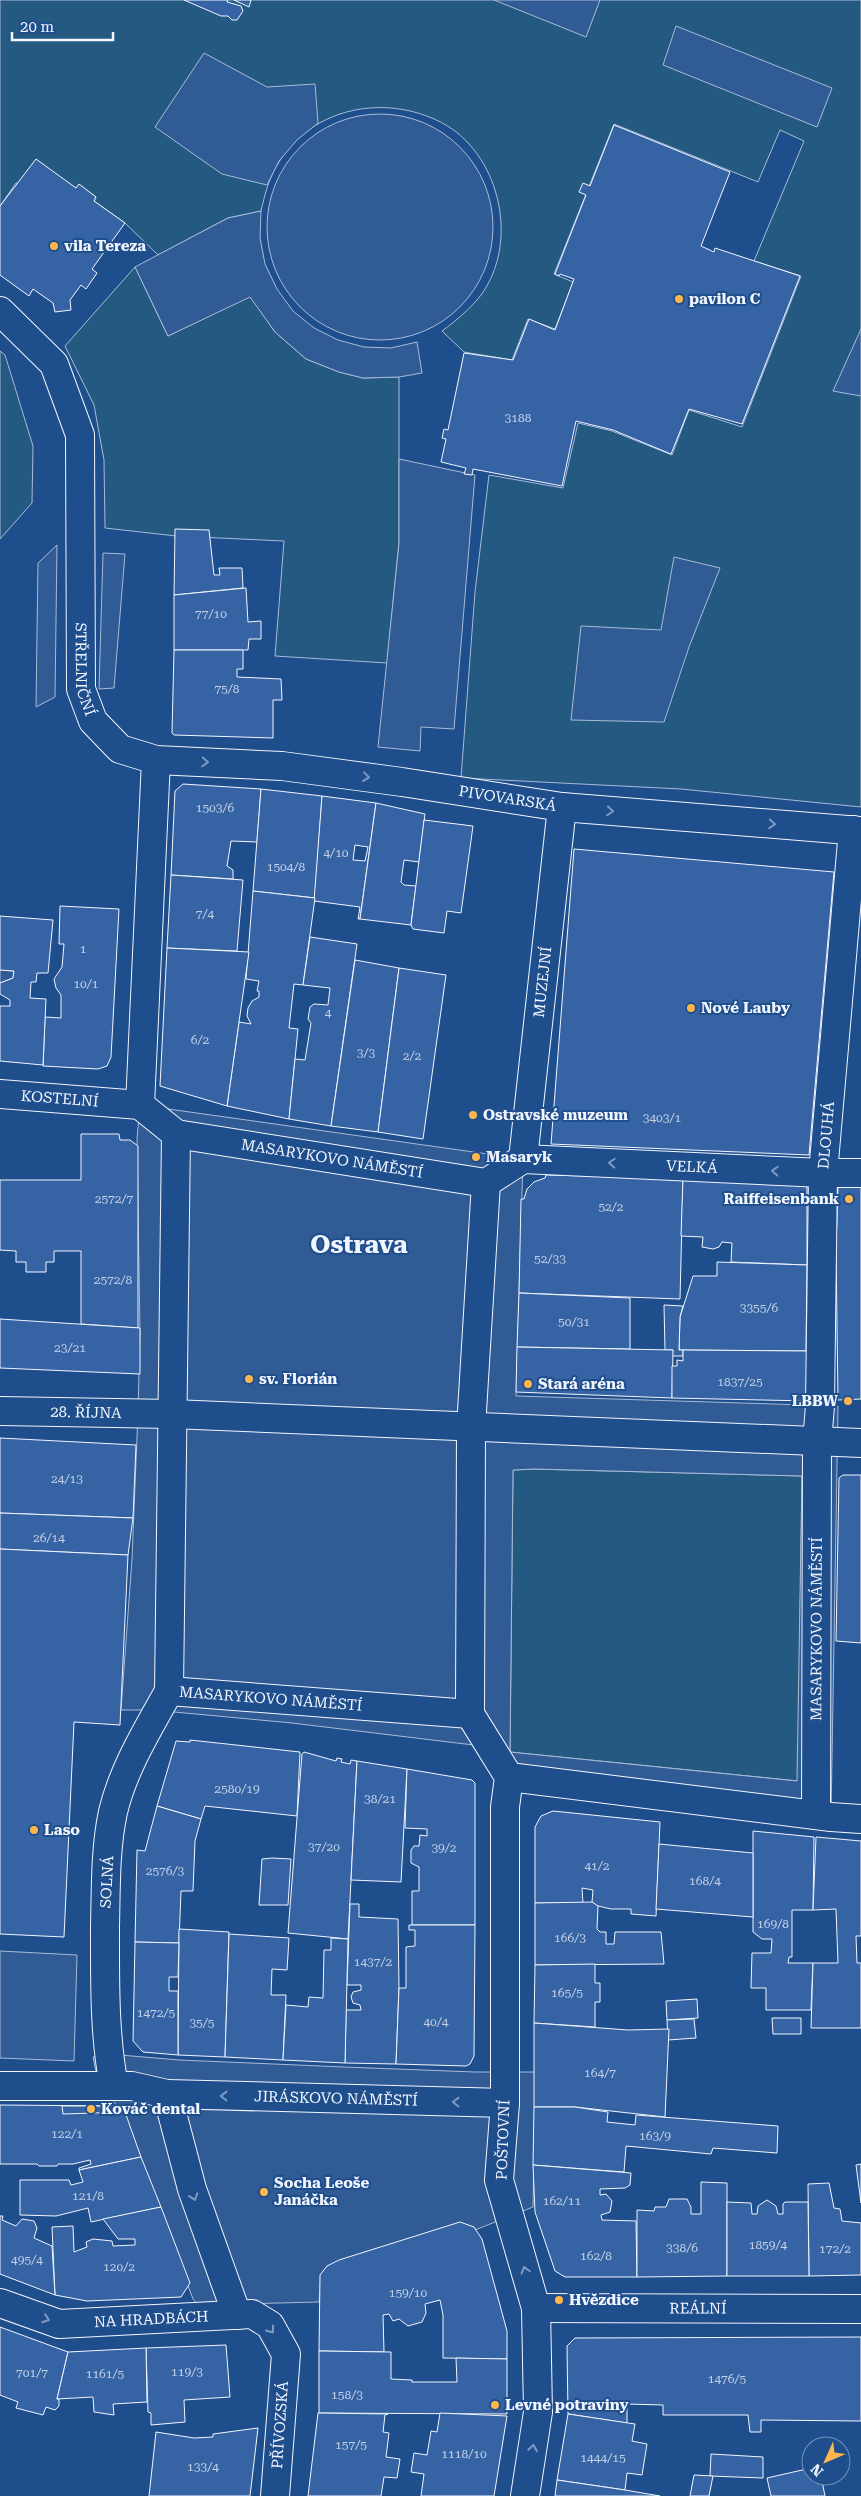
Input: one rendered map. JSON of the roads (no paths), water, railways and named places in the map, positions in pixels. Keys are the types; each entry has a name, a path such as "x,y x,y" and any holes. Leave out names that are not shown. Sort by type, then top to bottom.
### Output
{"street":[{"name":"STŘELNIČNÍ","path":"0,311 54,364 80,435 81,689 93,721 120,749 156,760"},
{"name":"PIVOVARSKÁ","path":"156,760 282,766 402,782 562,807 857,830"},
{"path":"130,1104 156,760"},
{"name":"MUZEJNÍ","path":"523,1159 562,807"},
{"name":"DLOUHÁ","path":"838,1443 820,1406 823,1173 857,830"},
{"name":"KOSTELNÍ","path":"0,1094 130,1104"},
{"name":"MASARYKOVO NÁMĚSTÍ","path":"130,1104 176,1134 486,1183"},
{"name":"MASARYKOVO NÁMĚSTÍ","path":"176,1134 169,1691 470,1714"},
{"path":"523,1159 486,1183 471,1428 470,1714 509,1776 823,1816 861,1819"},
{"name":"VELKÁ","path":"523,1159 823,1173 861,1173"},
{"name":"28. ŘÍJNA","path":"0,1411 172,1414"},
{"path":"172,1414 838,1443"},
{"name":"MASARYKOVO NÁMĚSTÍ","path":"823,1816 838,1443"},
{"name":"SOLNÁ","path":"107,2086 106,1869 113,1812 130,1766 169,1691"},
{"name":"POŠTOVNÍ","path":"509,1776 505,1807 505,2103 499,2180 536,2308 538,2412 526,2496"},
{"name":"JIRÁSKOVO NÁMĚSTÍ","path":"0,2086 107,2086 149,2089 168,2094 505,2103"},
{"path":"168,2094 192,2190 237,2315"},
{"name":"NA HRADBÁCH","path":"0,2303 59,2324 252,2314 270,2325 286,2354"},
{"name":"REÁLNÍ","path":"536,2308 861,2309"},
{"name":"PŘÍVOZSKÁ","path":"275,2496 286,2354"}],"place":[{"name":"vila Tereza","path":"54,246"},
{"name":"pavilon C","path":"679,299"},
{"name":"Nové Lauby","path":"691,1008"},
{"name":"Ostravské muzeum","path":"473,1115"},
{"name":"Masaryk","path":"476,1157"},
{"name":"Raiffeisenbank","path":"849,1199"},
{"name":"sv. Florián","path":"249,1379"},
{"name":"Stará aréna","path":"528,1384"},
{"name":"LBBW","path":"848,1401"},
{"name":"Laso","path":"34,1830"},
{"name":"Kováč dental","path":"91,2109"},
{"name":"Socha Leoše Janáčka","path":"264,2192"},
{"name":"Hvězdice","path":"559,2300"},
{"name":"Levné potraviny","path":"495,2405"}],"district":[{"name":"Ostrava","path":"359,1244"}]}
